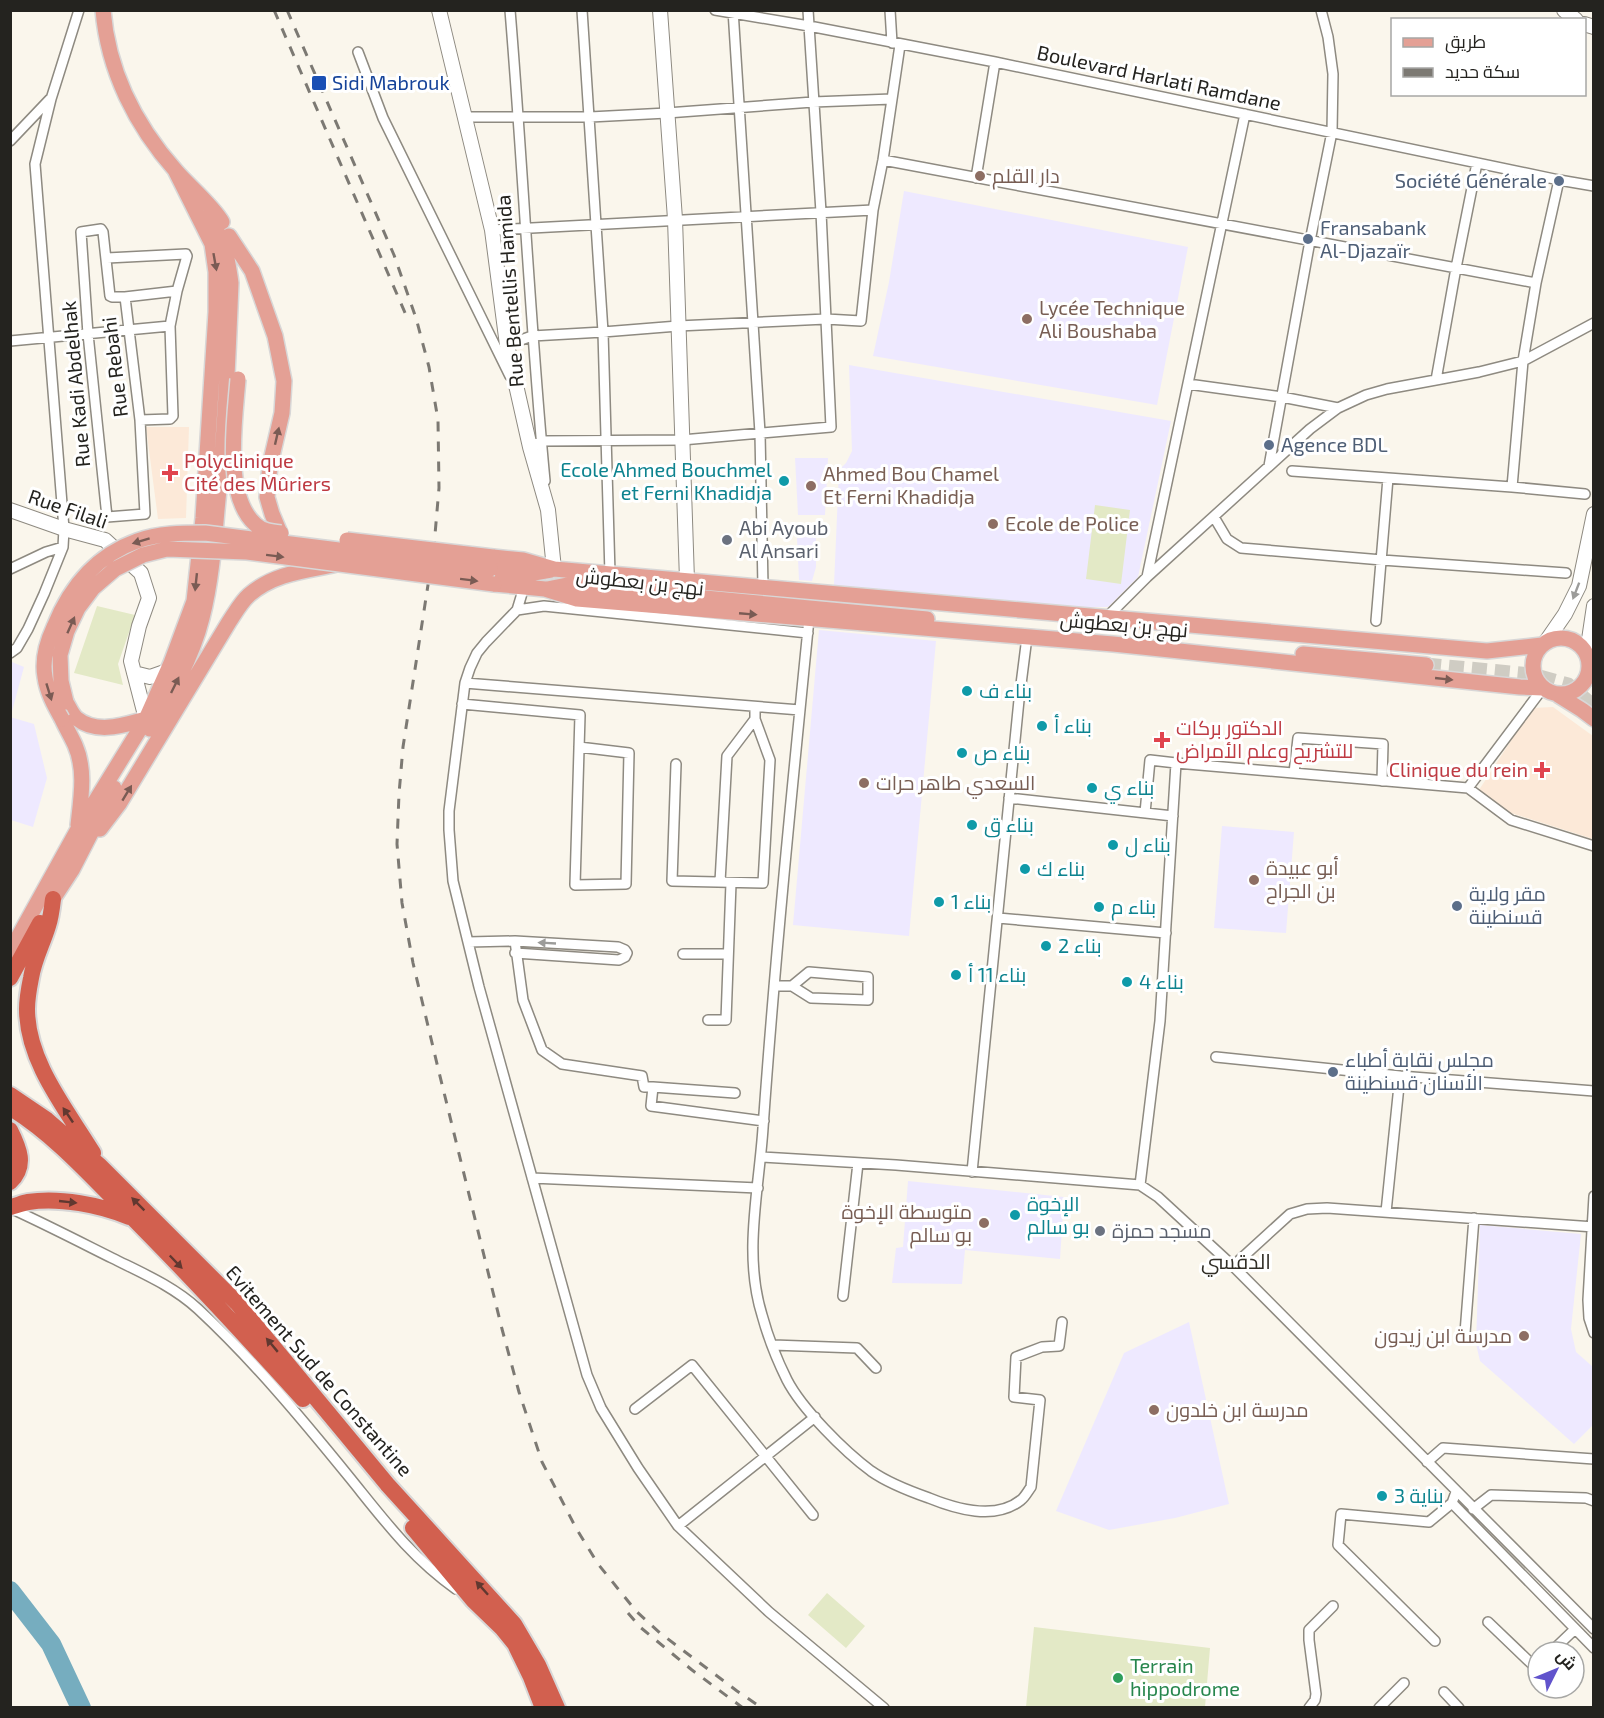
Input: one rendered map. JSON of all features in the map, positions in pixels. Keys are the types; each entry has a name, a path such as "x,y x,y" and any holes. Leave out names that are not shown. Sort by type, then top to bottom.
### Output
{"highway":[{"path":"10,978 53,899"},
{"path":"53,899 49,924 31,976 27,1010 30,1029 48,1082 99,1164"},
{"name":"Evitement Sud de Constantine","path":"10,1095 47,1120 99,1164 237,1302 387,1484 514,1624 538,1665 557,1707"},
{"name":"Evitement Sud de Constantine","path":"10,1108 47,1135 78,1162 242,1332 320,1417 473,1600 515,1644 543,1707"},
{"path":"10,1130 19,1151 21,1165 15,1178 10,1182"},
{"path":"10,1208 28,1202 69,1201 115,1211 135,1220"}],"main road":[{"path":"103,10 109,52 120,85 156,147 220,218 252,271 274,336 284,381 282,413 270,465 267,497 280,533"},
{"path":"10,952 77,831 146,719 183,633 194,601 203,518 216,312 216,272 212,244 175,170"},
{"path":"80,856 113,789 167,700 189,656 202,620 211,579 224,445 231,283 221,237 175,170"},
{"path":"229,236 239,266 240,281 234,477 237,495 255,525 266,531 492,570 524,587 544,589"},
{"path":"77,831 82,786 81,764 75,746 51,699 44,675 46,653 50,635 63,604 76,585 91,569 113,552 138,540 170,533 205,533 528,574 554,569 614,574"},
{"path":"146,719 108,729 89,724 76,717 66,702 61,681 60,655 67,631 78,608 93,588 115,569 143,555 167,549 247,552 339,564 492,570"},
{"path":"53,899 86,844 119,804 229,621 248,596 268,582 290,573 339,564"},
{"name":"نهج بن بعطوش","path":"614,574 1487,651 1544,644"},
{"name":"نهج بن بعطوش","path":"544,589 567,585 1427,662 827,599 700,588 614,574"},
{"name":"نهج بن بعطوش","path":"544,589 577,599 808,626 1027,637 1113,644 1543,688"},
{"path":"1558,695 1581,687 1591,678 1589,653 1572,640 1558,638 1544,644 1533,658 1532,667 1537,682 1593,719"}],"street":[{"path":"10,653 17,648 28,628 63,547 64,529 35,164 51,99 79,10"},
{"path":"444,10 439,11 492,230 507,345 519,394 536,444 548,510 554,569"},
{"name":"Rue Bentellis Hamida","path":"510,10 519,117 536,444"},
{"path":"582,10 603,332 606,441 614,574"},
{"path":"660,10 675,219 681,440 688,581"},
{"name":"Boulevard Harlati Ramdane","path":"715,10 733,11 995,62 1593,186"},
{"path":"536,444 681,440 831,427 821,212 808,10"},
{"path":"507,345 532,336 678,326 825,319 861,321 873,210 892,99 896,44 890,10"},
{"path":"1269,466 1332,132 1333,74 1328,37 1320,10"},
{"path":"733,11 760,434 764,587"},
{"path":"358,52 383,118 519,394"},
{"path":"976,178 995,62"},
{"path":"10,141 51,99"},
{"path":"465,117 590,117 667,114 813,102 892,99"},
{"path":"1148,577 1245,114"},
{"path":"883,160 1536,283"},
{"path":"1436,380 1477,163"},
{"path":"1512,487 1523,361 1536,283 1559,180"},
{"path":"492,230 873,210"},
{"name":"Rue Kadi Abdelhak","path":"102,230 83,230 81,232 88,334 107,517 145,514"},
{"name":"Rue Rebahi","path":"102,230 110,296 125,297 140,420 145,514"},
{"path":"107,258 187,255 170,326 173,416 140,420"},
{"path":"125,297 177,291"},
{"path":"1106,618 1269,466 1310,429 1338,408 1366,395 1387,389 1479,372 1523,361 1593,323"},
{"path":"10,341 170,326"},
{"path":"1188,384 1282,397 1338,408"},
{"path":"1292,471 1585,494"},
{"path":"1376,621 1388,478"},
{"name":"Rue Filali","path":"10,510 64,529 105,540 141,573 149,598 139,626 131,661 146,719"},
{"path":"1544,644 1569,607 1579,586 1593,514"},
{"path":"1214,517 1227,539 1241,548 1382,561 1566,573"},
{"path":"10,569 46,552 63,547"},
{"path":"524,587 517,610 477,654 465,683 449,811 453,881 478,987 587,1375 606,1416 678,1526 770,1612 884,1707"},
{"path":"517,610 544,606 808,626 774,986 753,1248 754,1282 762,1315 788,1382 815,1417 840,1444 872,1472 905,1489 954,1508 987,1511 1008,1508 1023,1499 1031,1487 1040,1400 1014,1397 1016,1357 1041,1347 1059,1346 1062,1322"},
{"path":"1589,653 1593,606"},
{"path":"972,1172 1027,637"},
{"path":"134,673 150,677 167,671"},
{"path":"465,683 800,710"},
{"path":"1468,788 1543,688"},
{"path":"462,704 580,716 579,747 575,885 626,884 629,753 579,747"},
{"path":"675,764 672,881 763,883 770,760 755,719 755,706"},
{"path":"720,882 727,756 755,719"},
{"path":"1294,773 1298,738 1383,744 1382,781"},
{"path":"1145,813 1150,760 1468,788 1510,820 1593,846"},
{"path":"1140,1185 1160,1021 1176,763"},
{"path":"1010,798 1173,816"},
{"path":"708,1020 726,1020 731,883"},
{"path":"998,918 1166,933"},
{"path":"468,942 515,941 618,947 627,953 622,960 515,953"},
{"path":"515,941 515,953 524,1000 542,1050 562,1064 642,1076 644,1087 735,1093"},
{"path":"577,957 578,945"},
{"path":"683,954 728,954"},
{"path":"774,986 792,986 811,998 868,1000 868,977 809,972 792,986"},
{"path":"1216,1057 1400,1076 1593,1091"},
{"path":"1386,1212 1400,1076"},
{"path":"653,1087 651,1106 764,1121"},
{"path":"762,1157 1140,1185 1158,1197 1233,1266 1593,1629"},
{"path":"843,1296 858,1163"},
{"path":"532,1178 758,1188"},
{"path":"624,1193 625,1181"},
{"path":"1593,1196 1588,1300 1593,1333"},
{"path":"10,1208 166,1285 196,1307 283,1399 415,1556 439,1577 473,1600"},
{"path":"1233,1266 1290,1214 1307,1209 1327,1208 1592,1227"},
{"path":"1465,1333 1474,1218"},
{"path":"773,1345 857,1347 876,1368"},
{"path":"635,1409 692,1365 813,1515"},
{"path":"678,1526 815,1417"},
{"path":"1427,1462 1443,1448 1593,1459"},
{"path":"1436,1641 1338,1545 1341,1514 1429,1522 1452,1503 1456,1492"},
{"path":"1473,1509 1491,1495 1586,1498 1593,1501"},
{"path":"1452,1503 1593,1648"},
{"path":"1309,1707 1315,1700 1316,1694 1309,1630 1333,1606"},
{"path":"1488,1622 1526,1658"},
{"path":"1564,1640 1575,1629"},
{"path":"1379,1707 1404,1683"},
{"path":"1444,1692 1459,1707"}],"shaded area":[{"name":"Lycée Technique Ali Boushaba","path":"904,191 1188,247 1157,405 873,356 889,282"},
{"name":"Ecole de Police","path":"849,365 1171,421 1138,577 1108,607 834,585 839,470 846,463 852,451"},
{"name":"Polyclinique Cité des Mûriers","path":"146,427 189,427 186,518 158,519"},
{"name":"Ahmed Bou Chamel Et Ferni Khadidja","path":"795,458 828,458 825,515 798,515"},
{"path":"816,536 816,567 812,581 799,580 797,538"},
{"name":"السعدي طاهر حرات","path":"819,630 936,641 909,936 793,925"},
{"path":"10,663 24,667 11,715"},
{"name":"Clinique du rein","path":"1553,707 1593,736 1593,839 1511,813 1479,790 1532,708"},
{"path":"10,717 34,724 47,778 33,827 11,820"},
{"name":"أبو عبيدة بن الجراح","path":"1222,826 1294,832 1286,933 1214,928"},
{"name":"متوسطة الإخوة بو سالم","path":"908,1181 1064,1197 1060,1259 965,1250 962,1284 892,1283 896,1248 903,1247"},
{"name":"مدرسة ابن زيدون","path":"1480,1225 1581,1234 1571,1329 1576,1352 1593,1367 1594,1424 1574,1444 1480,1361 1476,1344"},
{"name":"مدرسة ابن خلدون","path":"1189,1322 1229,1504 1175,1518 1109,1530 1056,1511 1124,1353"}],"green space":[{"path":"1095,505 1130,510 1121,584 1086,579"},
{"path":"97,606 135,615 118,664 123,685 74,673"},
{"path":"827,1593 865,1626 846,1648 808,1615"},
{"name":"Terrain hippodrome","path":"1034,1627 1210,1648 1205,1707 1026,1707"}],"waterway":[{"path":"10,1591 51,1644 81,1708"}],"tunnel":[{"path":"1426,665 1532,675 1568,685 1594,707"}],"railway":[{"path":"274,10 409,322"},
{"path":"287,10 394,255 416,318 429,367 438,420 439,488 434,546 403,747 397,844 402,903 413,963 519,1392 542,1462 576,1528 598,1564 636,1611 660,1633 762,1708"},
{"path":"628,1613 640,1627 692,1670 743,1708"}],"place":[{"name":"Sidi Mabrouk","path":"319,83"},
{"name":"دار القلم","path":"980,176"},
{"name":"Société Générale","path":"1559,181"},
{"name":"Fransabank Al-Djazaïr","path":"1308,239"},
{"name":"Lycée Technique Ali Boushaba","path":"1027,319"},
{"name":"Agence BDL","path":"1269,445"},
{"name":"Polyclinique Cité des Mûriers","path":"170,473"},
{"name":"Ecole Ahmed Bouchmel et Ferni Khadidja","path":"784,481"},
{"name":"Ahmed Bou Chamel Et Ferni Khadidja","path":"811,486"},
{"name":"Ecole de Police","path":"993,524"},
{"name":"Abi Ayoub Al Ansari","path":"727,540"},
{"name":"بناء ف","path":"967,691"},
{"name":"بناء أ","path":"1042,726"},
{"name":"الدكتور بركات للتشريح وعلم الأمراض","path":"1162,740"},
{"name":"بناء ص","path":"962,753"},
{"name":"Clinique du rein","path":"1542,770"},
{"name":"السعدي طاهر حرات","path":"864,783"},
{"name":"بناء ي","path":"1092,788"},
{"name":"بناء ق","path":"972,825"},
{"name":"بناء ل","path":"1113,845"},
{"name":"بناء ك","path":"1025,869"},
{"name":"أبو عبيدة بن الجراح","path":"1254,880"},
{"name":"بناء 1","path":"939,902"},
{"name":"مقر ولاية قسنطينة","path":"1457,906"},
{"name":"بناء م","path":"1099,907"},
{"name":"بناء 2","path":"1046,946"},
{"name":"بناء 11 أ","path":"956,975"},
{"name":"بناء 4","path":"1127,982"},
{"name":"مجلس نقابة أطباء الأسنان قسنطينة","path":"1333,1072"},
{"name":"الإخوة بو سالم","path":"1015,1215"},
{"name":"متوسطة الإخوة بو سالم","path":"984,1223"},
{"name":"مسجد حمزة","path":"1100,1231"},
{"name":"مدرسة ابن زيدون","path":"1524,1336"},
{"name":"مدرسة ابن خلدون","path":"1154,1410"},
{"name":"بناية 3","path":"1382,1496"},
{"name":"Terrain hippodrome","path":"1118,1678"}],"district":[{"name":"الدقسي","path":"1236,1262"}]}
